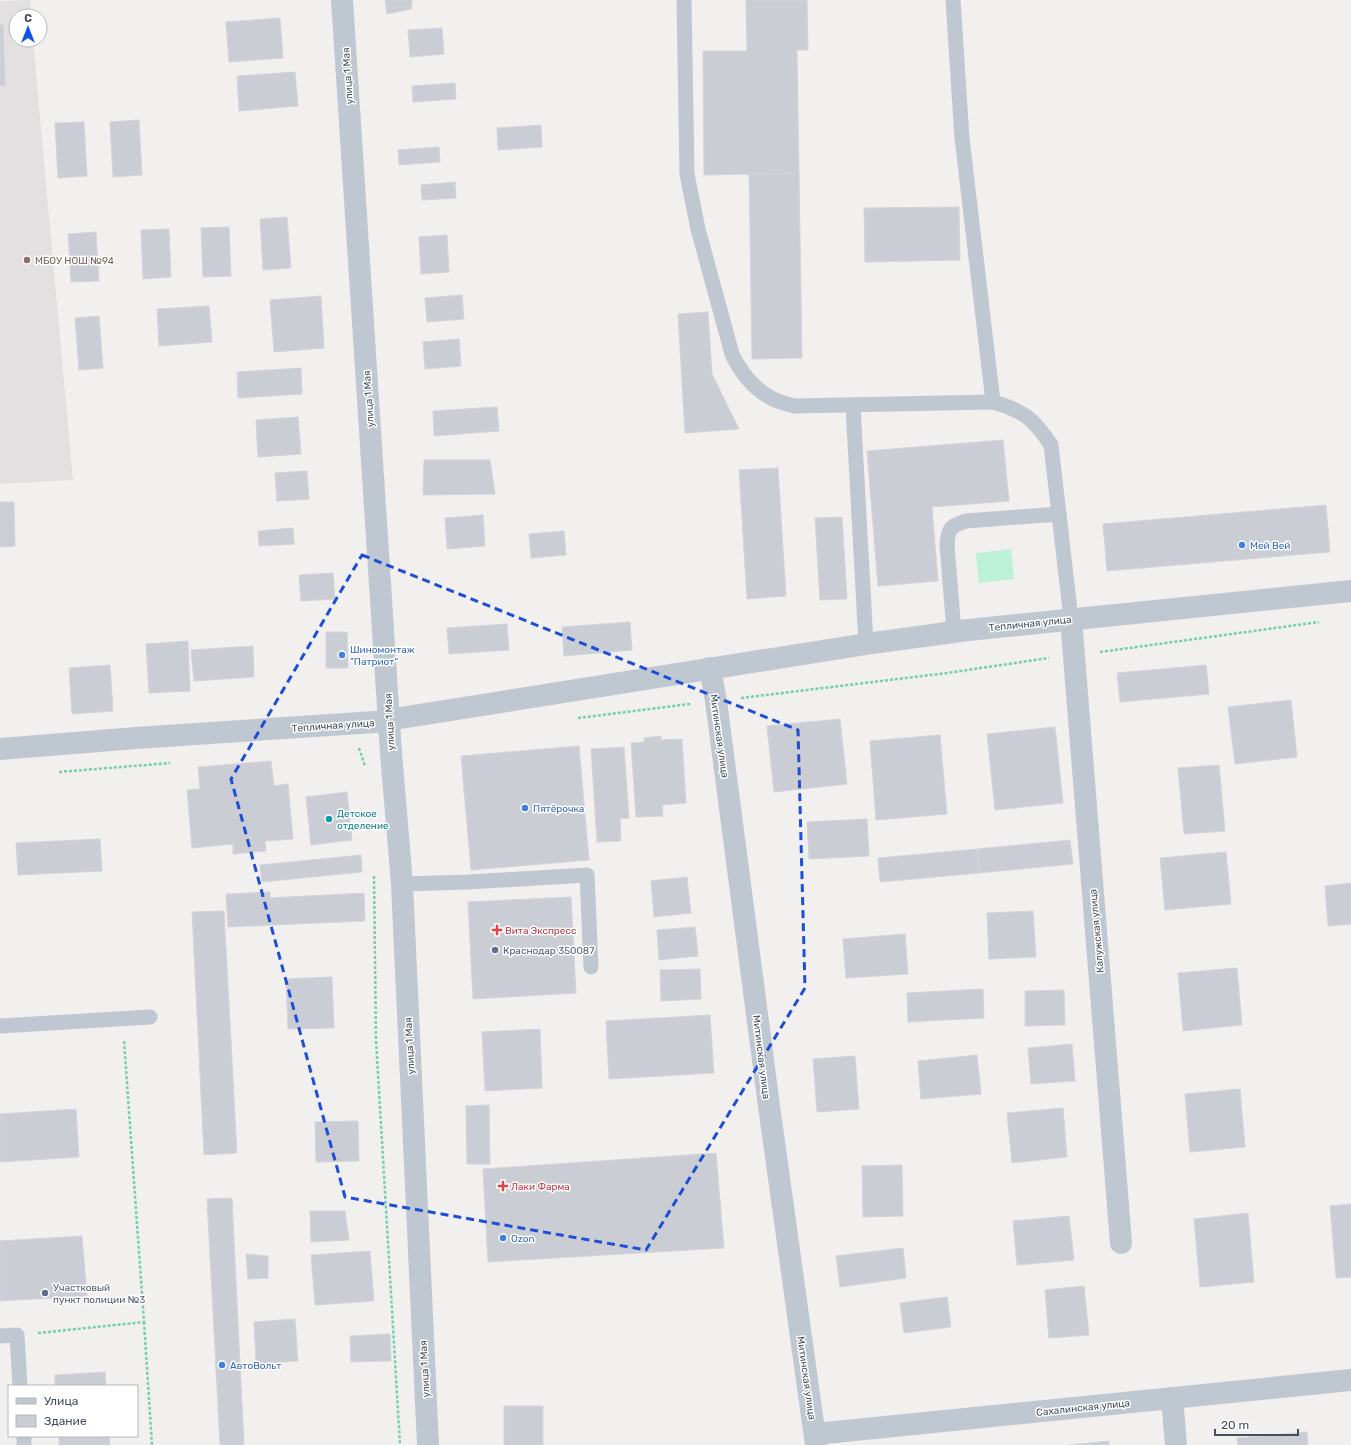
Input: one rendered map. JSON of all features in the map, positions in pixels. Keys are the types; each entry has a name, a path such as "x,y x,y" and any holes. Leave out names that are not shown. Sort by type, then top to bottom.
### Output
{"street":[{"name":"улица 1 Мая","path":"342,0 390,731 402,884 428,1445"},
{"name":"Тепличная улица","path":"0,749 136,738 390,731 686,672 866,644 954,632 1071,619 1351,591"},
{"name":"Калужская улица","path":"1071,619 1121,1243"},
{"name":"Митинская улица","path":"710,668 716,701 769,1106 816,1439"},
{"name":"Сахалинская улица","path":"816,1439 1172,1398 1351,1380"},
{"path":"1172,1398 1176,1445"}],"lane":[{"path":"684,0 687,174 698,228 732,354 740,371 754,386 773,399 794,406 993,402 1013,408 1028,417 1041,430 1051,445 1071,619"},
{"path":"953,0 962,138 993,402"},
{"path":"853,406 866,644"},
{"path":"954,632 947,545 948,534 951,528 956,524 966,521 1059,514"},
{"path":"402,884 468,882 587,875 591,967"},
{"path":"0,1026 150,1017"},
{"path":"0,1336 17,1335 20,1385"}],"path":[{"path":"575,718 947,673 1319,622"},
{"path":"367,774 358,744 390,731"},
{"path":"53,772 176,763"},
{"path":"374,872 376,1040 400,1445"},
{"path":"123,1018 152,1445"},
{"path":"17,1335 144,1322"}],"highlighted area":[{"path":"362,555 798,730 805,988 646,1250 345,1197 231,779"}],"shaded area":[{"name":"МБОУ НОШ №94","path":"30,0 30,8 8,8 8,48 34,48 73,480 0,484 0,1"}],"green space":[{"path":"1011,549 1014,579 979,583 976,553"}],"building":[{"path":"385,0 412,0 411,9 387,14"},
{"path":"746,0 807,0 808,50 797,50 799,173 704,175 703,51 747,51"},
{"path":"280,18 283,58 229,62 226,22"},
{"path":"0,25 3,25 5,86 0,86"},
{"path":"442,28 444,54 410,57 408,30"},
{"path":"295,72 298,106 239,111 237,76"},
{"path":"455,83 456,99 413,102 412,86"},
{"path":"139,120 142,175 113,177 110,122"},
{"path":"84,122 87,176 58,178 55,123"},
{"path":"541,125 542,147 498,150 497,128"},
{"path":"439,147 440,162 399,165 398,150"},
{"path":"799,173 802,358 752,359 749,174"},
{"path":"455,182 456,198 422,200 421,185"},
{"path":"959,207 960,260 865,262 864,208"},
{"path":"287,217 291,268 263,270 260,219"},
{"path":"229,227 231,276 203,277 201,228"},
{"path":"169,229 171,277 143,279 141,230"},
{"path":"96,232 99,281 71,282 68,234"},
{"path":"447,235 449,272 421,274 419,237"},
{"path":"462,295 464,319 427,322 425,298"},
{"path":"321,296 324,348 274,352 270,300"},
{"path":"209,306 212,342 159,346 157,309"},
{"path":"708,312 712,374 739,429 685,433 678,314"},
{"path":"99,316 103,368 79,370 75,318"},
{"path":"459,339 461,366 425,369 423,342"},
{"path":"301,368 302,394 238,398 237,372"},
{"path":"497,407 499,431 434,436 433,411"},
{"path":"298,417 301,454 258,457 256,420"},
{"path":"1003,440 1009,501 932,507 938,581 878,586 867,451"},
{"path":"424,460 490,460 495,494 423,495"},
{"path":"778,468 786,596 747,599 739,470"},
{"path":"307,471 309,499 277,501 275,473"},
{"path":"0,502 14,502 15,546 0,547"},
{"path":"1326,505 1330,552 1107,571 1103,524"},
{"path":"483,515 485,546 447,549 445,518"},
{"path":"842,517 847,599 820,600 815,518"},
{"path":"293,528 294,544 259,546 258,531"},
{"path":"564,531 566,555 531,558 529,534"},
{"path":"333,573 335,599 301,601 299,575"},
{"path":"630,622 632,650 564,656 562,627"},
{"path":"507,624 509,650 449,654 447,628"},
{"path":"326,632 347,632 348,668 326,668"},
{"path":"188,641 190,691 149,693 146,644"},
{"path":"253,646 254,677 194,681 191,650"},
{"path":"110,665 113,711 72,714 69,668"},
{"path":"1206,665 1209,694 1120,702 1117,673"},
{"path":"1291,700 1297,757 1235,764 1228,707"},
{"path":"840,719 847,784 774,792 767,726"},
{"path":"1055,727 1063,803 995,810 987,734"},
{"path":"940,735 947,814 876,820 870,741"},
{"path":"661,736 661,740 682,739 686,803 662,805 663,816 636,817 631,743 644,742 644,738"},
{"name":"Пятёрочка","path":"579,746 589,860 471,870 461,756"},
{"path":"624,747 629,818 620,819 621,841 597,842 591,749"},
{"path":"271,761 274,786 288,784 293,839 265,841 266,851 233,854 233,844 192,848 187,790 200,789 198,767"},
{"path":"1219,765 1225,831 1184,834 1178,768"},
{"name":"Детское отделение","path":"347,792 352,840 311,845 306,797"},
{"path":"867,819 869,856 809,859 807,822"},
{"path":"100,839 102,871 18,875 16,843"},
{"path":"1070,840 1073,864 979,873 977,849"},
{"path":"977,849 979,873 880,882 878,858"},
{"path":"1226,852 1231,904 1165,910 1160,858"},
{"path":"361,855 362,872 262,882 260,865"},
{"path":"687,877 691,913 654,917 651,881"},
{"path":"1351,883 1351,924 1328,926 1325,886"},
{"path":"270,892 270,898 364,893 365,921 228,927 226,894"},
{"path":"571,897 576,993 473,999 468,902"},
{"path":"224,911 237,1153 204,1155 192,912"},
{"path":"1033,911 1036,957 989,959 987,913"},
{"path":"695,927 698,956 659,960 657,930"},
{"path":"905,934 908,974 846,978 843,939"},
{"path":"1237,968 1242,1025 1183,1031 1178,973"},
{"path":"700,969 701,999 661,1001 660,970"},
{"path":"332,977 334,1028 288,1029 286,979"},
{"path":"983,989 984,1018 908,1022 907,993"},
{"path":"1064,990 1065,1025 1025,1026 1025,991"},
{"path":"710,1015 714,1073 609,1079 606,1021"},
{"path":"540,1029 542,1088 485,1091 482,1032"},
{"path":"1072,1044 1075,1081 1031,1084 1028,1048"},
{"path":"977,1055 981,1094 921,1099 918,1061"},
{"path":"855,1056 859,1109 817,1112 813,1059"},
{"path":"1240,1089 1245,1147 1190,1152 1185,1094"},
{"path":"489,1105 490,1164 467,1164 466,1106"},
{"path":"1063,1108 1067,1157 1012,1163 1007,1113"},
{"path":"76,1109 79,1157 0,1162 0,1114"},
{"path":"358,1121 359,1161 316,1162 315,1122"},
{"path":"716,1153 724,1248 488,1262 483,1169"},
{"path":"902,1165 903,1216 863,1217 862,1166"},
{"path":"232,1198 244,1445 220,1445 207,1199"},
{"path":"1351,1204 1351,1277 1336,1278 1330,1206"},
{"path":"310,1211 345,1211 349,1240 311,1242"},
{"path":"1248,1213 1254,1282 1200,1287 1194,1219"},
{"path":"1069,1216 1074,1260 1017,1265 1013,1221"},
{"path":"82,1236 87,1296 0,1301 0,1241"},
{"path":"903,1248 906,1278 840,1287 836,1256"},
{"path":"370,1251 374,1301 315,1305 311,1255"},
{"path":"246,1254 268,1256 268,1278 248,1279"},
{"path":"1084,1286 1089,1335 1049,1338 1045,1290"},
{"path":"947,1297 951,1327 904,1333 900,1303"},
{"path":"295,1319 298,1361 256,1364 254,1322"},
{"path":"390,1334 391,1361 351,1362 350,1336"},
{"path":"105,1372 106,1385 55,1385 55,1375"},
{"path":"504,1406 543,1406 543,1445 504,1445"},
{"path":"1307,1432 1308,1445 1238,1445 1237,1438"},
{"path":"59,1437 109,1437 110,1445 59,1445"},
{"path":"1109,1441 1109,1445 1069,1445"}],"place":[{"name":"МБОУ НОШ №94","path":"27,260"},
{"name":"Мей Вей","path":"1242,545"},
{"name":"Шиномонтаж \"Патриот\"","path":"342,655"},
{"name":"Пятёрочка","path":"525,808"},
{"name":"Детское отделение","path":"329,819"},
{"name":"Вита Экспресс","path":"497,930"},
{"name":"Краснодар 350087","path":"495,950"},
{"name":"Лаки Фарма","path":"503,1186"},
{"name":"Ozon","path":"503,1238"},
{"name":"Участковый пункт полиции №3","path":"45,1293"},
{"name":"АвтоВольт","path":"222,1365"}]}
